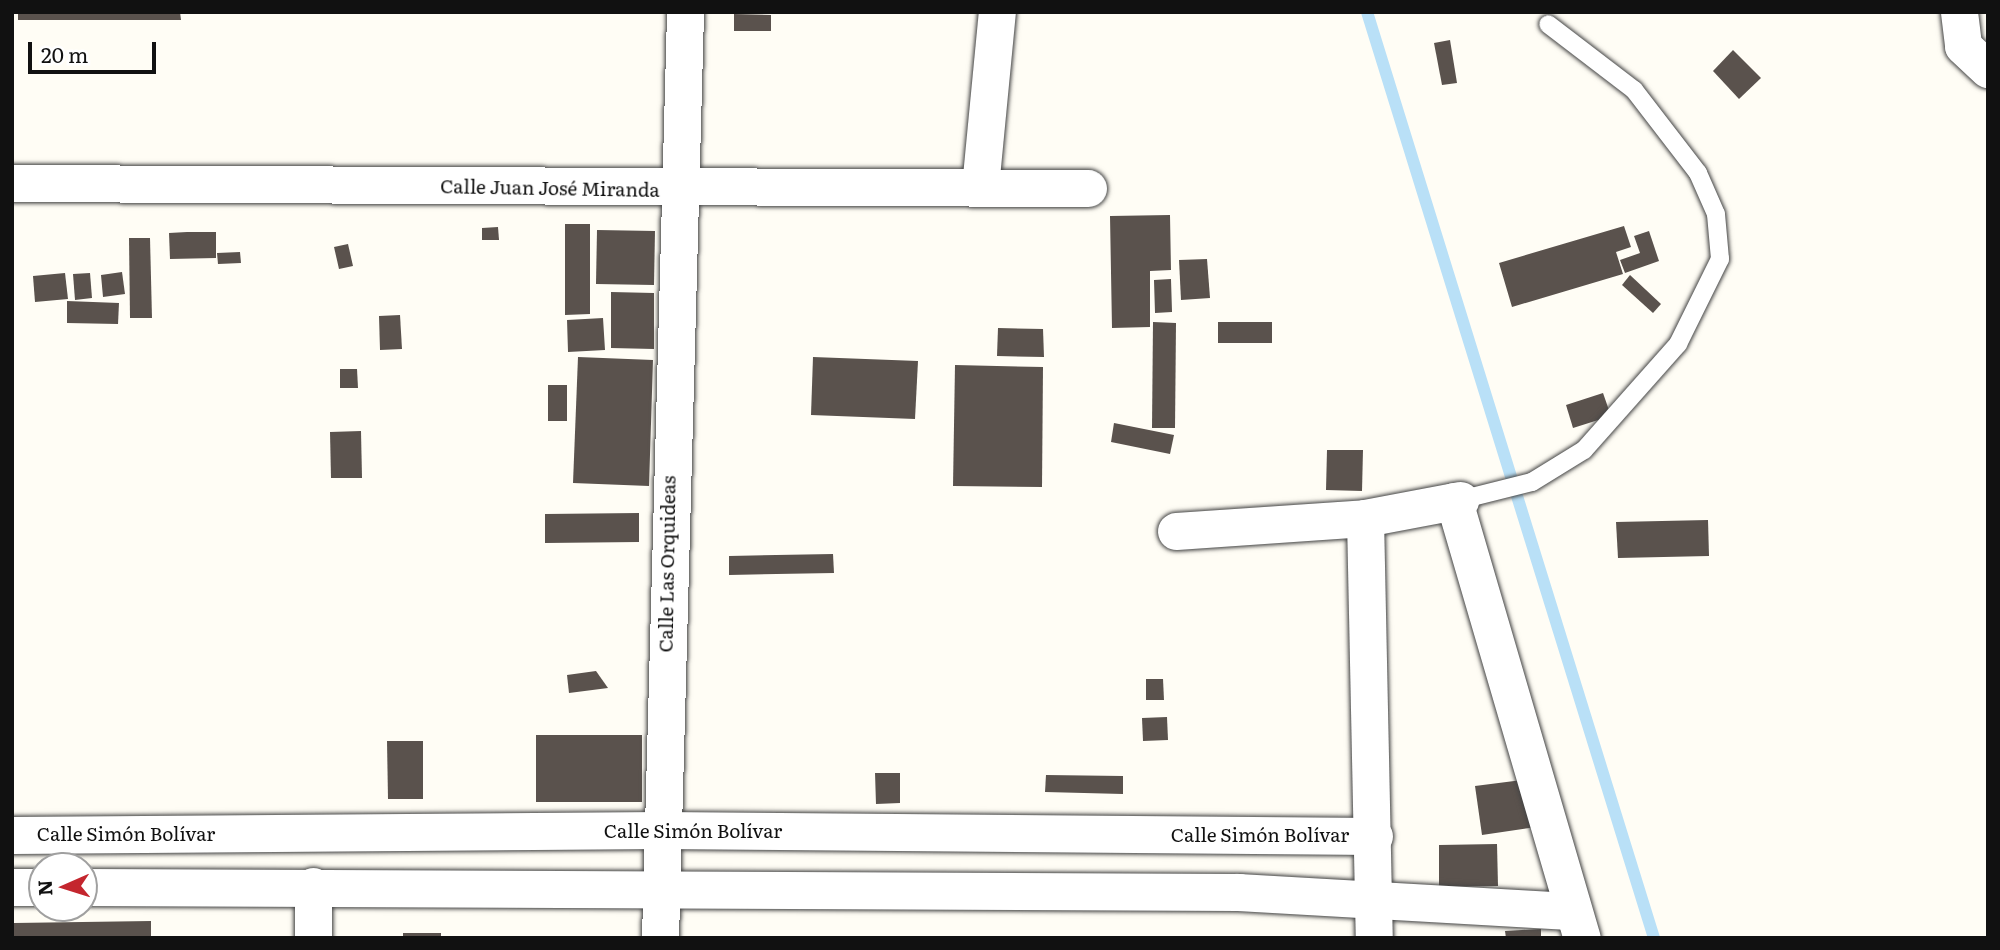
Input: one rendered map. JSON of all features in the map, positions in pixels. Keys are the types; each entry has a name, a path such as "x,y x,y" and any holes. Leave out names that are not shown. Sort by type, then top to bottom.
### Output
{"street":[{"name":"Calle Las Orquideas","path":"660,938 676,190 685,12"},
{"path":"980,187 997,12"},
{"path":"1959,12 1964,46 1988,69"},
{"name":"Calle Juan José Miranda","path":"12,183 676,190 1088,188"},
{"path":"98,887 660,886 1374,896 1577,924 1457,501 1366,518 1176,531"},
{"path":"1366,518 1374,938"},
{"name":"Calle Simón Bolívar","path":"12,835 661,830 1374,835"},
{"path":"313,886 313,938"}],"lane":[{"path":"1457,501 1532,482 1584,450 1678,344 1720,259 1716,214 1698,173 1634,90 1548,24"}],"building":[{"path":"18,12 180,12 181,20 18,20"},
{"path":"734,14 771,15 771,31 734,31"},
{"path":"1450,40 1457,83 1442,85 1434,43"},
{"path":"1733,50 1761,78 1739,99 1713,71"},
{"path":"1170,215 1171,270 1150,271 1150,327 1112,328 1110,216"},
{"path":"565,224 590,224 590,314 565,315"},
{"path":"1624,226 1631,247 1616,252 1623,274 1512,307 1499,263"},
{"path":"498,227 499,240 482,240 482,228"},
{"path":"597,230 655,231 654,285 596,284"},
{"path":"1649,231 1659,261 1625,273 1620,260 1640,253 1634,236"},
{"path":"216,232 216,258 170,259 169,233"},
{"path":"129,238 150,238 152,318 130,318"},
{"path":"348,244 353,266 339,269 334,247"},
{"path":"240,252 241,263 218,264 217,253"},
{"path":"1207,259 1210,298 1181,300 1179,260"},
{"path":"122,272 125,294 103,297 101,275"},
{"path":"65,273 68,299 35,302 33,276"},
{"path":"90,273 92,298 75,300 73,274"},
{"path":"1630,275 1661,304 1653,313 1622,285"},
{"path":"1171,279 1172,312 1155,313 1154,280"},
{"path":"611,292 654,293 654,349 611,348"},
{"path":"67,301 119,303 118,324 67,323"},
{"path":"400,315 402,349 380,350 379,316"},
{"path":"603,318 605,350 568,352 567,320"},
{"path":"1153,322 1176,323 1175,428 1152,428"},
{"path":"1218,322 1272,322 1272,343 1218,343"},
{"path":"998,328 1043,329 1044,357 997,356"},
{"path":"578,357 653,360 649,486 573,483"},
{"path":"813,357 918,361 915,419 811,415"},
{"path":"955,365 1043,367 1042,487 953,486"},
{"path":"340,369 357,369 358,388 340,388"},
{"path":"548,385 567,385 567,421 548,421"},
{"path":"1603,393 1611,416 1573,428 1566,405"},
{"path":"1114,423 1174,435 1170,454 1111,442"},
{"path":"361,431 362,478 331,478 330,432"},
{"path":"1327,450 1363,450 1362,491 1326,490"},
{"path":"639,513 639,542 545,543 545,514"},
{"path":"1708,520 1709,556 1618,558 1616,522"},
{"path":"833,554 834,573 729,575 729,556"},
{"path":"596,671 608,688 569,693 567,675"},
{"path":"1146,679 1163,679 1164,700 1146,700"},
{"path":"1167,717 1168,740 1143,741 1142,718"},
{"path":"536,735 642,735 642,802 536,802"},
{"path":"387,741 423,741 423,799 388,799"},
{"path":"875,773 900,773 900,803 876,804"},
{"path":"1046,775 1123,776 1123,794 1045,792"},
{"path":"1529,779 1536,827 1482,835 1475,786"},
{"path":"1497,844 1498,886 1439,887 1439,845"},
{"path":"151,921 151,938 14,938 14,923"},
{"path":"1541,929 1541,938 1506,938 1505,931"},
{"path":"403,933 441,933 441,938 403,938"}],"waterway":[{"path":"1367,12 1654,938"}]}
